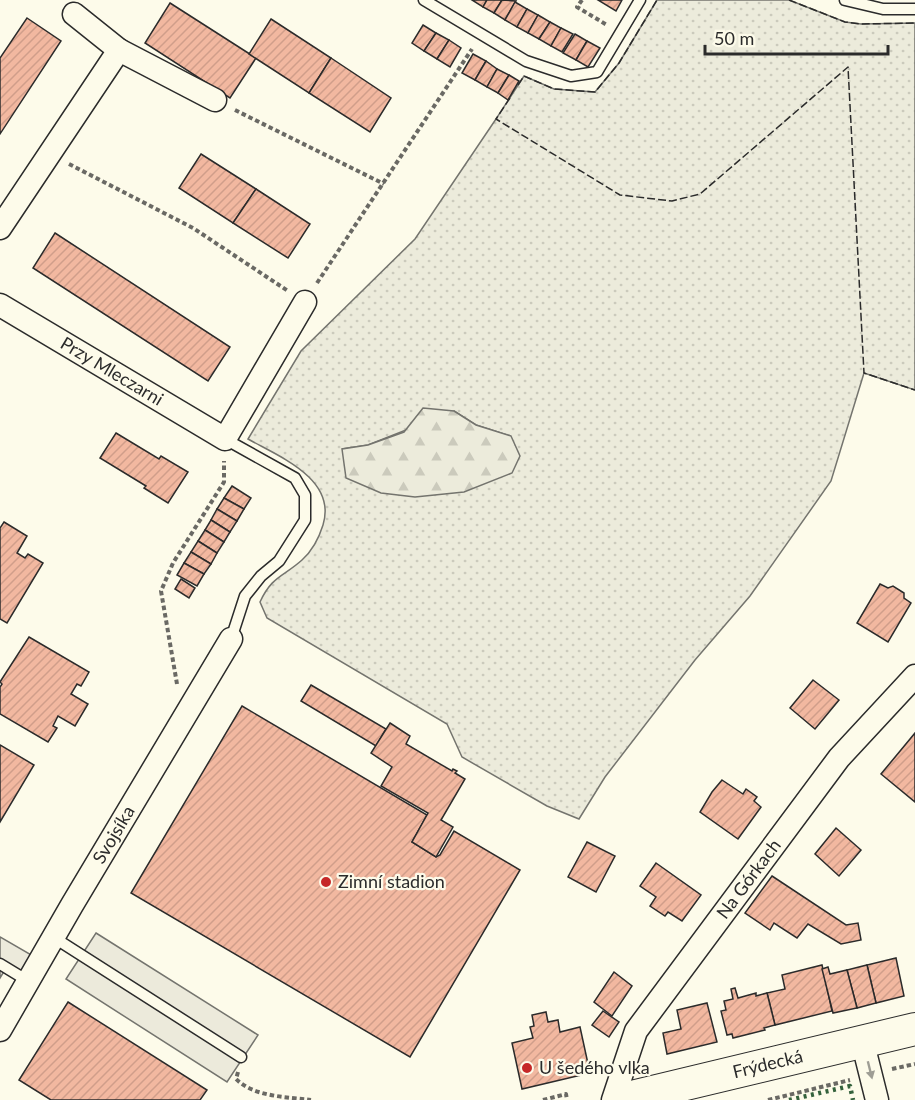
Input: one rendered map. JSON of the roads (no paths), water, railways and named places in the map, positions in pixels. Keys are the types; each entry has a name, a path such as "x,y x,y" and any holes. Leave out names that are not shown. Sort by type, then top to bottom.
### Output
{"main road":[{"name":"Frýdecká","path":"619,1100 915,1029"}],"street":[{"path":"74,14 119,50 216,100"},
{"path":"0,228 119,50"},
{"path":"225,439 305,302"},
{"name":"Przy Mleczarni","path":"0,305 225,439"},
{"name":"Svojsíka","path":"0,1030 231,639"},
{"name":"Na Górkach","path":"613,1100 636,1031 839,758 915,676"},
{"path":"862,1040 877,1100"}],"lane":[{"path":"424,0 526,61 572,76 597,72 640,0"},
{"path":"845,0 883,9 915,9"},
{"path":"225,439 295,477 305,495 305,520 279,561 261,576 245,596 231,639"},
{"path":"53,938 241,1057"},
{"path":"0,964 28,981"}],"place":[{"name":"Zimní stadion","path":"326,882"},
{"name":"U šedého vlka","path":"527,1068"}]}
